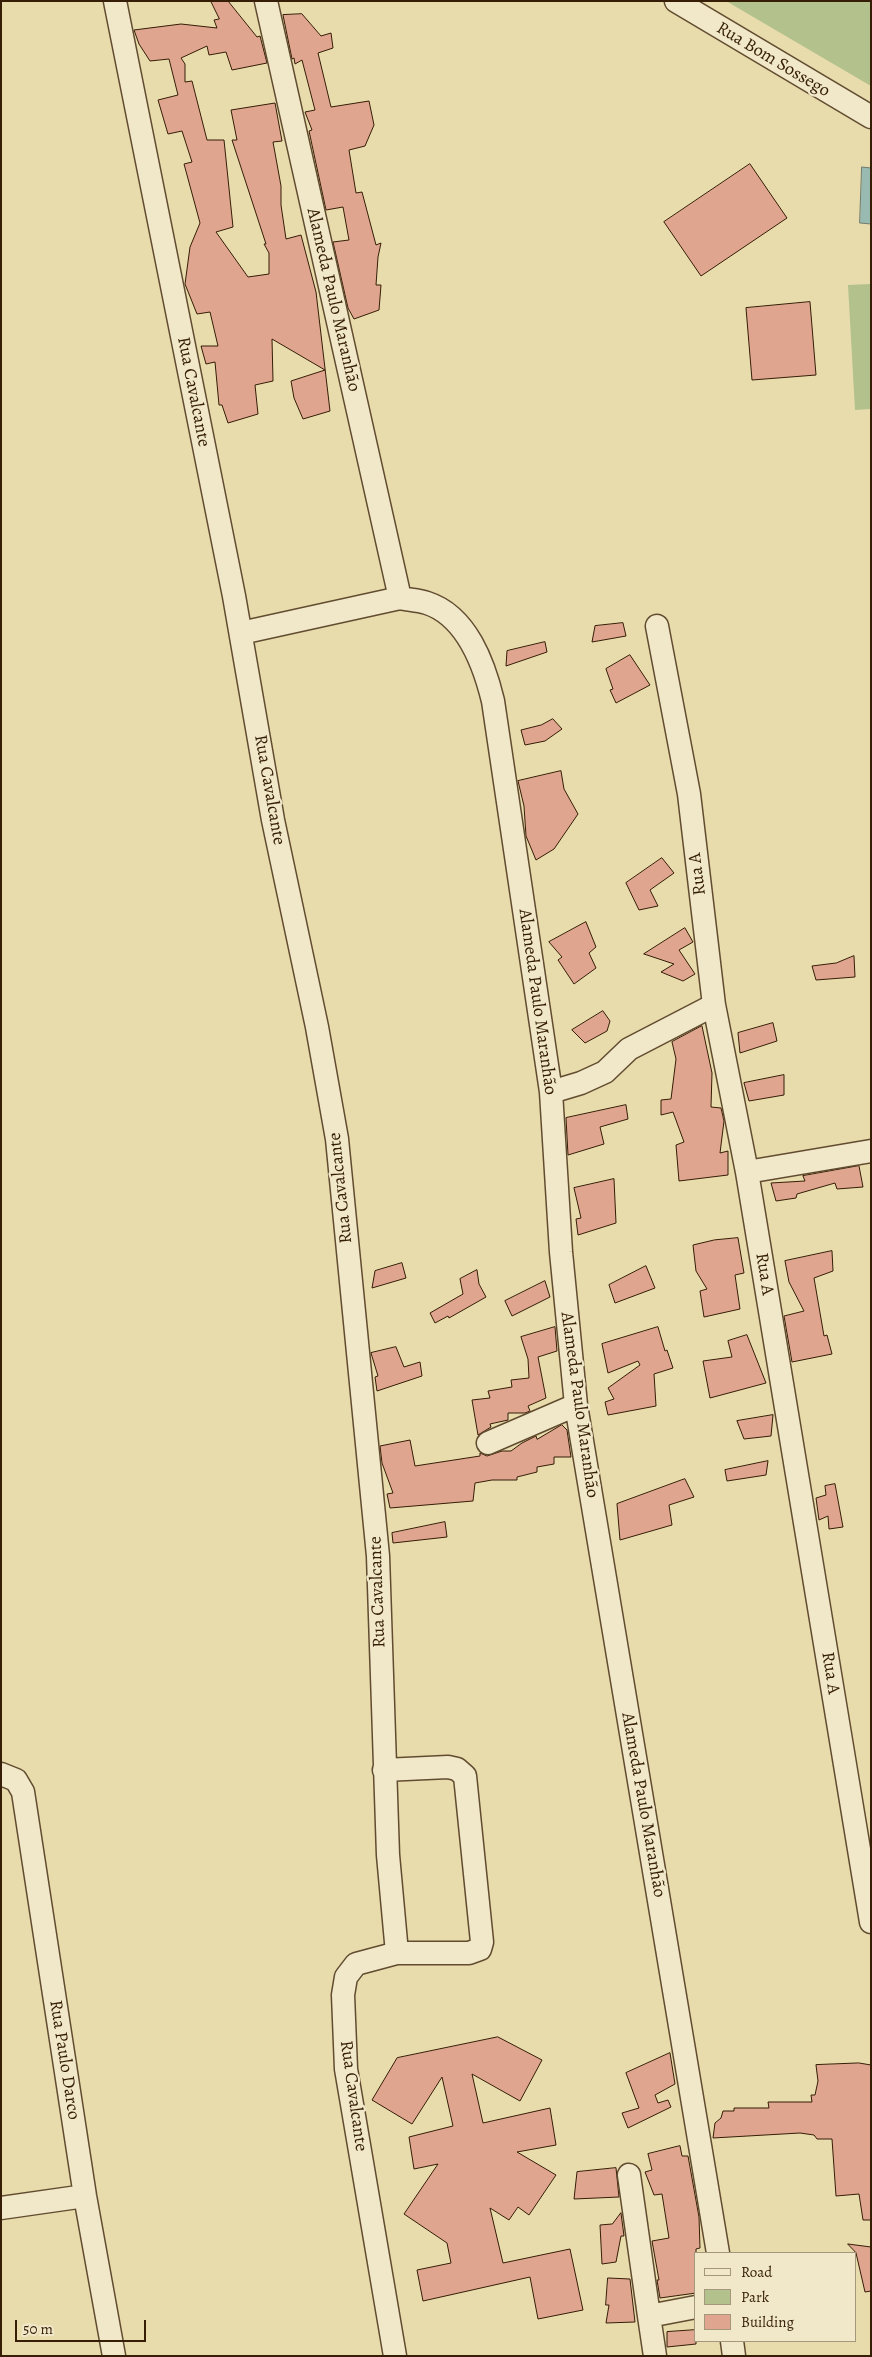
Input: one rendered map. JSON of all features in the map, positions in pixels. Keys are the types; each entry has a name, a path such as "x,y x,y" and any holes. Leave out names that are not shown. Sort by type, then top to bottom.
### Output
{"street":[{"name":"Rua Cavalcante","path":"115,1 241,633 273,820 317,1027 337,1139 378,1556 388,1855 397,1953 356,1964 346,1977 343,1994 346,2070 395,2356"},
{"name":"Alameda Paulo Maranhão","path":"266,1 400,598"},
{"name":"Rua Bom Sossego","path":"676,1 871,117"},
{"name":"Alameda Paulo Maranhão","path":"241,633 400,598 427,603 439,609 459,624 475,649 486,675 493,701 551,1092 560,1252 576,1405 718,2252"},
{"name":"Rua A","path":"657,626 689,794 714,1005 747,1172 871,1922"},
{"path":"551,1092 581,1083 605,1072 629,1049 714,1005"},
{"path":"747,1172 871,1151"},
{"path":"488,1443 576,1405"},
{"path":"384,1770 448,1767 457,1769 465,1776 482,1942 480,1949 469,1953 397,1953"},
{"name":"Rua Paulo Darco","path":"1,1774 16,1780 22,1792 85,2196 114,2356"},
{"path":"629,2175 655,2356"},
{"path":"1,2208 85,2196"},
{"path":"649,2316 694,2307"},
{"path":"732,2342 734,2356"}],"green space":[{"path":"726,1 871,1 871,86"},
{"path":"871,284 871,409 855,410 848,285"}],"water":[{"path":"862,167 871,168 871,224 860,223"}],"building":[{"path":"211,1 228,1 257,37 260,36 267,63 232,70 226,52 209,55 207,46 181,58 185,64 185,82 192,81 207,140 224,140 233,227 216,232 248,277 269,274 269,253 264,244 266,244 232,140 237,140 231,110 275,103 282,141 273,142 281,186 281,205 286,239 301,235 316,292 330,411 303,419 294,398 291,381 325,370 272,339 273,381 255,385 258,414 228,423 222,405 219,405 215,362 206,364 201,346 218,346 210,312 197,314 185,284 190,247 200,223 184,164 192,162 182,131 168,134 158,100 178,95 169,59 150,61 139,44 134,30 181,24 217,28 214,20 219,19"},
{"path":"302,14 321,36 331,33 333,48 318,53 331,107 369,101 374,125 365,146 349,150 356,193 362,192 376,245 381,243 376,285 381,285 379,310 354,319 348,308 333,242 349,240 343,207 326,210 309,131 312,130 305,112 315,110 302,60 295,64 294,58 292,59 283,15"},
{"path":"750,164 787,218 701,276 664,222"},
{"path":"810,302 816,375 752,380 746,308"},
{"path":"623,623 626,636 592,642 595,626"},
{"path":"545,642 547,652 506,666 507,651"},
{"path":"630,655 650,685 616,703 610,690 613,689 606,669"},
{"path":"553,719 562,729 545,741 525,745 521,730 541,725"},
{"path":"561,771 564,789 578,814 554,849 536,860 526,836 524,806 518,781"},
{"path":"662,858 674,873 650,890 658,906 639,910 626,883"},
{"path":"586,922 596,947 589,953 596,968 574,984 558,960 562,957 549,942"},
{"path":"685,928 693,942 679,950 695,974 683,981 661,972 674,964 644,954"},
{"path":"854,956 855,977 816,980 812,966 836,963"},
{"path":"603,1011 610,1021 607,1031 585,1043 572,1030"},
{"path":"773,1023 777,1041 740,1053 738,1033"},
{"path":"702,1026 712,1073 711,1107 721,1108 724,1121 720,1153 728,1151 728,1175 679,1181 676,1145 684,1142 673,1112 661,1115 661,1100 671,1099 676,1059 672,1042"},
{"path":"784,1075 784,1095 749,1101 744,1083"},
{"path":"626,1105 628,1119 600,1127 604,1144 568,1155 566,1118"},
{"path":"859,1166 863,1187 837,1189 835,1183 797,1194 796,1198 776,1201 771,1183 805,1181 803,1176"},
{"path":"614,1179 616,1223 578,1235 576,1219 581,1218 574,1188"},
{"path":"738,1238 744,1273 735,1275 740,1309 704,1317 700,1291 707,1289 696,1271 693,1245 714,1240"},
{"path":"832,1251 833,1271 814,1278 824,1336 827,1335 832,1354 792,1362 784,1316 804,1311 789,1282 785,1261"},
{"path":"402,1263 406,1278 372,1288 375,1271"},
{"path":"646,1266 655,1288 615,1303 609,1285"},
{"path":"477,1270 479,1284 486,1297 449,1318 448,1316 435,1323 430,1313 463,1294 460,1279"},
{"path":"545,1281 550,1297 512,1316 505,1301"},
{"path":"555,1327 557,1351 538,1357 546,1398 528,1406 530,1411 525,1413 508,1413 508,1420 490,1424 491,1427 478,1435 472,1400 490,1398 488,1391 512,1387 511,1380 529,1378 528,1359 521,1337"},
{"path":"658,1327 665,1351 667,1350 673,1368 654,1374 656,1406 608,1415 605,1402 614,1399 608,1388 640,1365 638,1361 608,1373 602,1344"},
{"path":"747,1335 766,1383 710,1398 703,1361 732,1357 728,1341"},
{"path":"396,1347 404,1367 420,1362 422,1376 377,1391 375,1377 378,1376 371,1353"},
{"path":"773,1415 771,1436 744,1439 737,1421"},
{"path":"562,1425 567,1430 571,1457 554,1457 554,1464 537,1467 537,1472 517,1477 517,1480 492,1480 475,1483 473,1501 390,1508 387,1494 393,1493 382,1463 380,1446 410,1440 415,1466 480,1456 480,1453 487,1456 502,1451 511,1451 522,1443 536,1436 537,1439"},
{"path":"768,1461 766,1475 727,1481 725,1470"},
{"path":"685,1479 694,1497 669,1505 672,1525 620,1540 617,1504"},
{"path":"835,1484 843,1527 829,1529 828,1516 819,1520 816,1498 826,1495 825,1486"},
{"path":"445,1522 447,1537 393,1543 392,1533"},
{"path":"498,2037 542,2060 520,2101 472,2074 483,2123 550,2108 556,2145 517,2152 556,2175 529,2215 518,2207 509,2220 490,2208 503,2263 570,2249 583,2310 538,2319 530,2277 423,2301 417,2270 451,2263 447,2243 404,2214 438,2164 414,2169 409,2137 453,2126 442,2077 412,2124 372,2100 397,2058"},
{"path":"670,2053 675,2084 655,2095 658,2103 668,2100 671,2107 628,2128 622,2113 639,2108 626,2073"},
{"path":"859,2063 871,2065 871,2220 863,2220 859,2194 836,2196 832,2139 817,2139 814,2135 800,2133 713,2138 715,2123 721,2118 723,2111 734,2111 734,2108 769,2108 768,2102 812,2102 811,2095 815,2095 818,2081 816,2065"},
{"path":"680,2146 682,2156 688,2156 699,2217 700,2248 694,2252 694,2293 660,2298 657,2280 659,2280 652,2241 669,2238 662,2194 654,2195 645,2172 652,2170 648,2154"},
{"path":"616,2168 619,2197 574,2199 577,2172"},
{"path":"621,2213 624,2236 621,2236 616,2262 602,2264 600,2225 612,2224"},
{"path":"848,2244 871,2247 871,2291 865,2292 857,2252"},
{"path":"608,2278 630,2279 635,2322 606,2323 609,2305 606,2305"},
{"path":"694,2330 694,2342 696,2344 667,2347 667,2332"}]}
